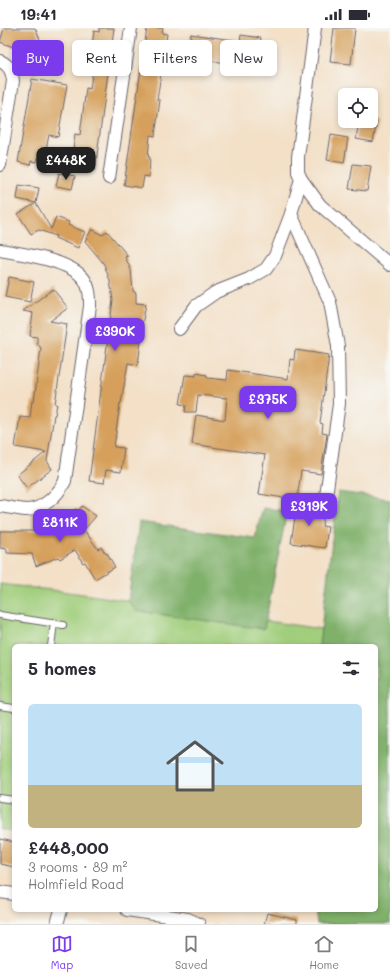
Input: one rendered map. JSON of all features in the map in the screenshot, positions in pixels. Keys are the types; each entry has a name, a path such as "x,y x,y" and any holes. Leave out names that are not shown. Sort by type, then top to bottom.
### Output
{"street":[{"path":"109,178 131,28"},
{"path":"315,28 298,157 298,172 301,179 320,204 390,265"},
{"path":"0,61 5,63 12,72 13,81 0,165"},
{"path":"179,329 196,306 216,292 249,279 266,269 275,256 291,214 301,179"},
{"path":"291,214 330,302 338,346 339,404 326,496"},
{"path":"0,250 58,263 70,268 84,279 88,287 90,301 65,481 57,495 37,508 27,510 0,506"},
{"path":"0,892 12,894"},
{"path":"57,924 60,912"},
{"path":"141,912 188,919 199,924"}],"lane":[{"path":"0,615 63,625"},
{"path":"51,644 54,624"},
{"path":"0,706 12,708"},
{"path":"0,798 12,800"}],"green space":[{"path":"338,492 390,499 390,924 317,924 315,912 378,912 378,644 319,644"},
{"path":"263,508 287,511 264,629 136,611 128,601 139,522 255,538"},
{"path":"0,584 76,593 321,629 319,644 12,644 12,831 0,829"}],"building":[{"path":"4,28 35,28 40,40 12,40 12,47 0,42"},
{"path":"99,28 114,28 112,40 93,40 94,31 99,32"},
{"path":"147,28 163,28 162,33 167,34 166,40 145,40"},
{"path":"334,28 355,28 351,64 330,62"},
{"path":"191,34 233,40 220,40 220,62 212,61 212,40 190,40"},
{"path":"241,35 261,38 261,40 240,40"},
{"path":"92,76 108,76 95,170 71,166 75,134 80,135 86,88 90,89"},
{"path":"140,76 161,76 157,100 160,100 155,136 150,135 148,157 150,157 149,177 144,176 142,188 124,185"},
{"path":"32,79 67,85 58,137 49,135 44,159 38,158 37,162 31,161 30,165 18,162"},
{"path":"358,128 376,128 373,142 356,139"},
{"path":"331,135 348,138 344,163 327,160"},
{"path":"353,164 371,166 367,191 349,189"},
{"path":"59,173 75,176 72,189 56,186"},
{"path":"19,185 39,188 36,203 17,199"},
{"path":"36,203 51,229 56,217 69,222 68,225 85,232 78,248 55,238 56,236 39,230 31,234 18,214"},
{"path":"92,229 102,235 107,231 128,256 125,257 131,270 133,291 136,293 136,303 146,304 139,341 141,341 138,365 128,363 120,403 114,447 124,448 121,472 106,470 104,483 89,481 113,300 110,281 104,264 85,241"},
{"path":"9,277 34,282 30,302 5,297"},
{"path":"53,289 68,308 50,321 67,324 55,404 57,404 47,461 52,469 27,488 17,475 46,452 15,447 20,417 30,418 32,401 34,402 41,348 37,343 37,337 30,336 33,313 23,311"},
{"path":"295,350 329,355 320,423 323,424 322,433 327,434 321,474 301,471 297,500 259,494 265,455 192,444 196,415 225,420 227,398 198,395 196,412 185,412 186,405 180,404 185,375 196,376 196,373 207,375 207,378 227,380 228,370 288,379 290,359 294,360"},
{"path":"297,504 319,508 319,510 324,511 322,526 328,527 325,548 291,543"},
{"path":"82,506 96,516 84,530 98,549 101,547 106,554 107,553 115,567 95,579 85,562 83,563 75,550 60,559 58,557 36,566 32,554 7,553 7,549 0,548 0,531 38,531 51,526 76,509 78,511"},
{"path":"0,839 12,842 12,867 0,864"},
{"path":"267,913 297,920 297,924 264,924"}]}
